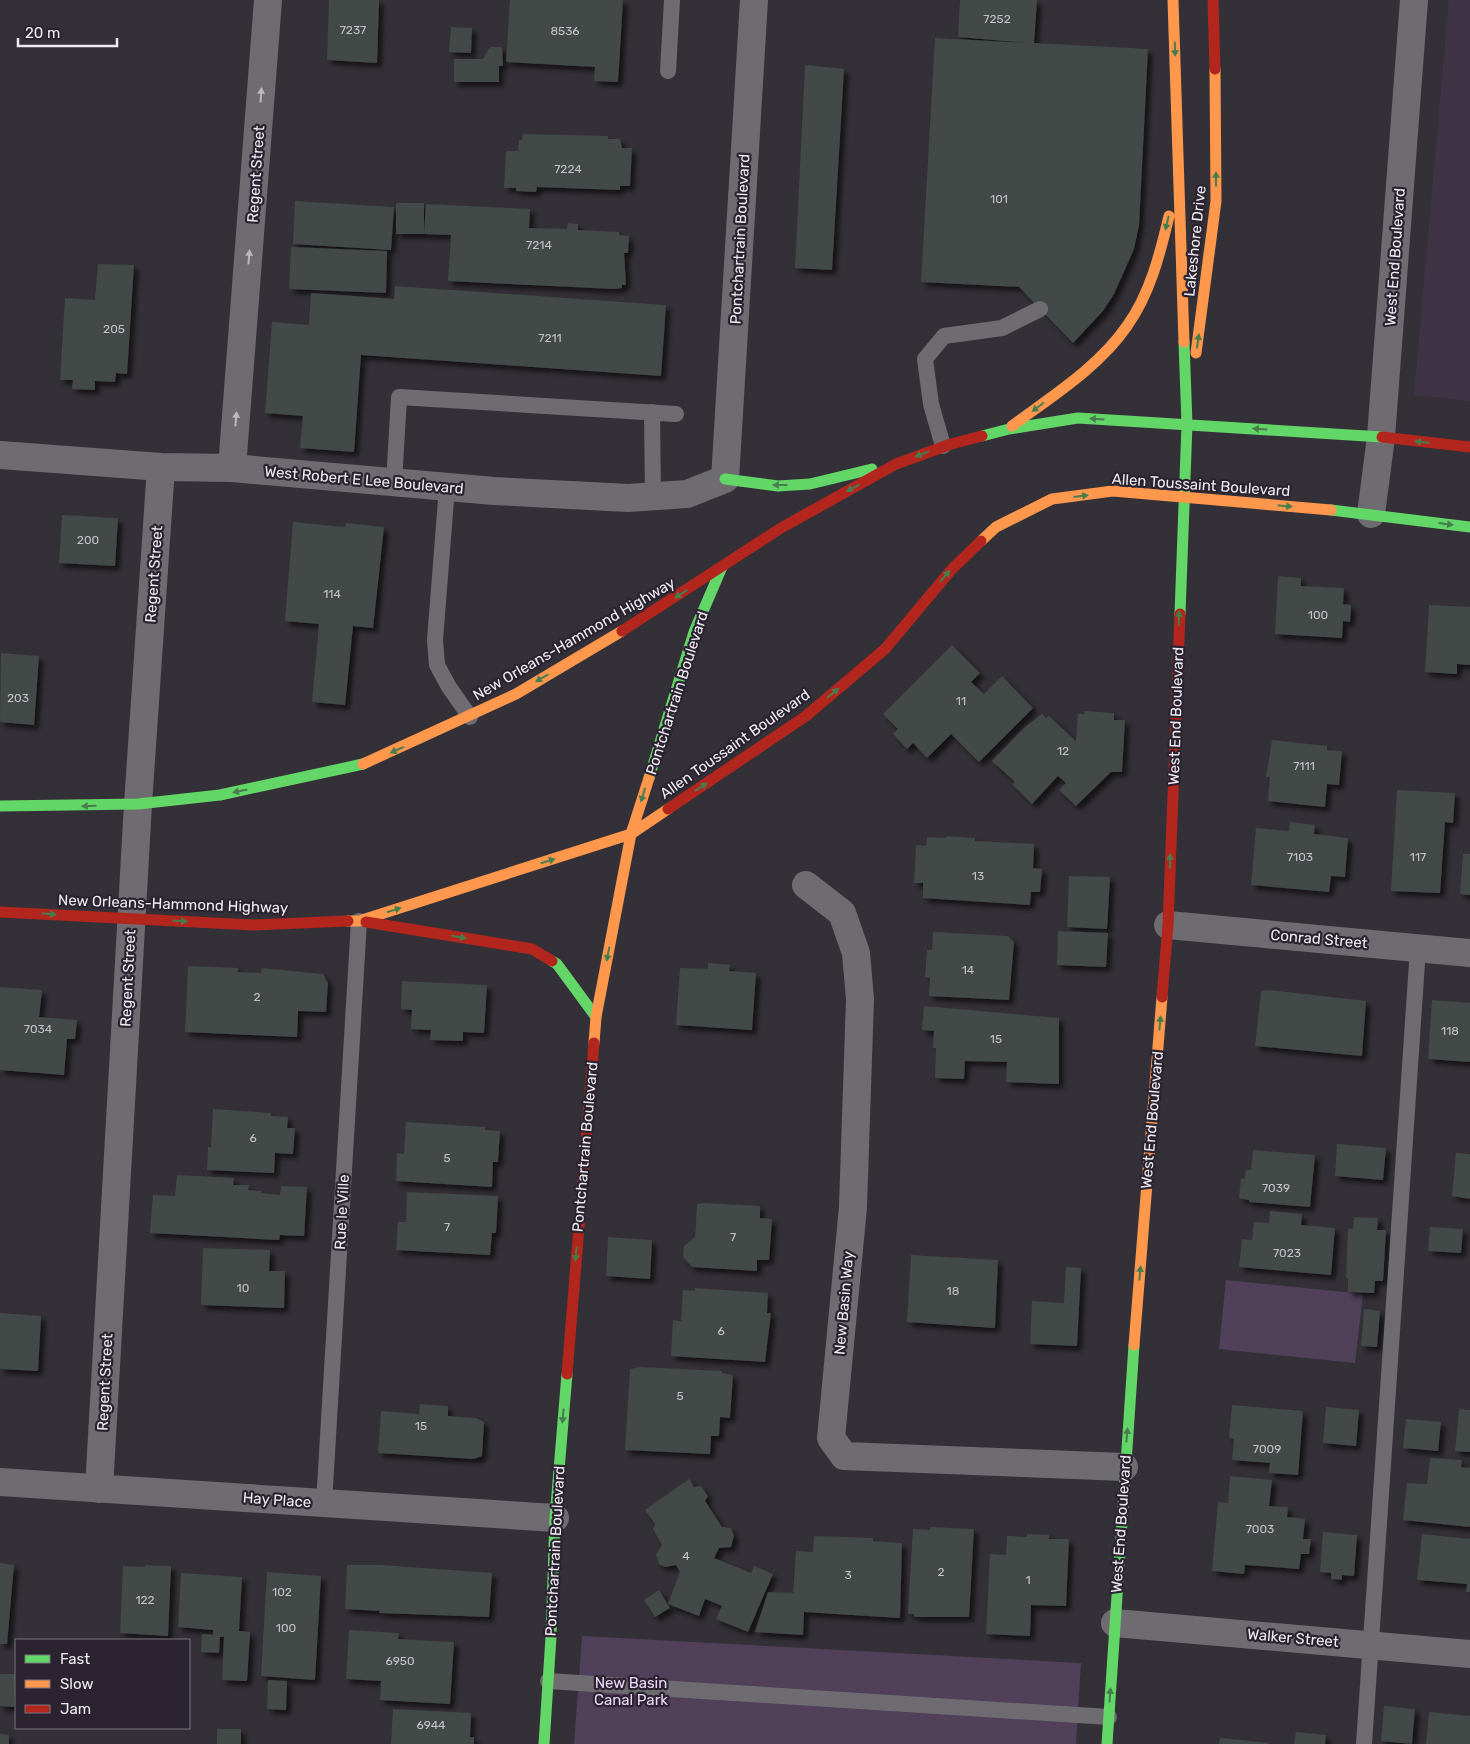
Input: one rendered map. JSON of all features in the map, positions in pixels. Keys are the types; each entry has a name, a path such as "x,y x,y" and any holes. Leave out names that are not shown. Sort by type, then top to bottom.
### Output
{"main road":[{"name":"Lakeshore Drive","path":"1173,0 1187,424 1184,496"},
{"name":"Lakeshore Drive","path":"1187,424 1216,201 1216,87 1213,0"},
{"path":"1008,429 1080,375 1119,338 1141,303 1158,260 1178,175"},
{"path":"722,567 781,528 896,464 943,446 1008,429 1078,418 1381,438 1470,447"},
{"path":"725,479 778,486 810,484 842,474 896,464"},
{"name":"Allen Toussaint Boulevard","path":"632,834 806,716 885,649 952,568 996,527 1052,499 1114,492 1184,496 1371,514 1470,527"},
{"name":"West End Boulevard","path":"1107,1744 1124,1466 1168,925 1184,496"},
{"name":"New Orleans-Hammond Highway","path":"0,806 22,808 138,804 220,795 366,764 516,694 615,636 722,567"},
{"name":"Pontchartrain Boulevard","path":"544,1744 555,1518 596,1017 632,834 694,632 722,567"},
{"name":"New Orleans-Hammond Highway","path":"0,912 253,925 359,921 632,834"},
{"path":"359,921 532,949 557,964 596,1017"}],"street":[{"name":"Regent Street","path":"232,468 268,0"},
{"name":"Pontchartrain Boulevard","path":"725,479 754,0"},
{"name":"West End Boulevard","path":"1371,514 1381,438 1414,0"},
{"name":"West Robert E Lee Boulevard","path":"0,454 161,467 232,468 447,487 653,498 686,494 725,479"},
{"name":"Regent Street","path":"99,1488 138,804 161,467"},
{"name":"New Basin Way","path":"806,885 842,913 856,953 860,999 853,1207 831,1438 844,1456 1124,1466"},
{"name":"Conrad Street","path":"1168,925 1470,953"},
{"name":"Hay Place","path":"0,1482 555,1518"},
{"name":"Walker Street","path":"1115,1623 1470,1654"}],"lane":[{"path":"668,71 672,0"},
{"path":"943,446 931,404 925,359 944,336 1002,328 1040,309"},
{"path":"394,483 399,397 676,414"},
{"path":"652,412 653,498"},
{"path":"447,487 434,640 437,665 449,688 470,717"},
{"name":"Rue le Ville","path":"324,1503 359,921"},
{"path":"1364,1744 1369,1644 1418,948"},
{"path":"548,1681 1109,1717"}],"shaded area":[{"path":"1449,0 1470,0 1470,401 1414,395"}],"green space":[{"path":"1226,1280 1363,1294 1355,1363 1219,1349"},
{"name":"New Basin Canal Park","path":"582,1636 1081,1663 1076,1744 574,1744"}],"building":[{"path":"329,0 379,0 377,63 327,60"},
{"path":"510,0 623,0 618,82 594,81 595,67 506,62"},
{"path":"960,0 1037,0 1034,43 1148,49 1139,225 1134,249 1114,294 1103,311 1073,343 1019,287 921,282 935,38 1029,43 958,37"},
{"path":"451,27 472,28 471,53 449,52"},
{"path":"490,47 502,47 503,66 499,66 499,82 454,82 454,59 483,59"},
{"path":"805,65 844,69 832,270 795,268"},
{"path":"523,134 608,136 608,139 620,139 622,148 632,148 630,186 620,186 620,190 537,187 536,192 504,188 506,151 518,151 519,140 522,140"},
{"path":"295,201 394,207 391,250 293,244"},
{"path":"396,203 424,203 424,234 396,234"},
{"path":"426,204 530,209 529,228 567,229 568,223 578,224 578,230 619,232 619,235 629,236 628,253 624,253 626,285 622,285 622,288 614,289 448,281 451,235 424,234"},
{"path":"291,247 387,251 386,293 289,289"},
{"path":"98,264 134,265 127,374 116,373 115,382 95,381 95,390 72,389 73,380 60,380 65,298 95,300"},
{"path":"395,286 666,305 661,376 361,355 354,452 300,448 303,416 265,413 272,322 309,325 311,293 394,299"},
{"path":"62,515 118,518 115,566 59,563"},
{"path":"293,522 345,527 346,523 384,527 373,628 353,626 345,705 312,702 319,624 285,621"},
{"path":"1278,576 1301,578 1301,586 1344,588 1343,604 1351,605 1350,622 1343,621 1342,638 1275,634"},
{"path":"1429,605 1470,607 1470,665 1457,664 1457,674 1425,672"},
{"path":"952,645 980,673 971,682 984,694 1002,676 1033,708 979,762 951,734 927,758 913,743 907,749 893,734 898,729 883,714"},
{"path":"1,653 39,656 34,725 0,722"},
{"path":"1085,711 1114,713 1114,720 1125,720 1122,772 1111,772 1076,806 1059,790 1066,783 1058,776 1032,804 1012,784 1015,782 992,761 1025,727 1042,714 1046,718 1049,716 1076,741 1078,714 1084,714"},
{"path":"1272,740 1327,746 1327,750 1342,751 1339,785 1327,784 1325,807 1268,801 1270,777 1266,777"},
{"path":"1397,790 1455,793 1453,823 1445,822 1440,893 1391,891"},
{"path":"1290,822 1315,825 1314,834 1348,838 1345,877 1331,876 1329,892 1251,885 1256,828 1289,831"},
{"path":"946,836 975,838 975,841 1034,844 1033,868 1042,869 1040,892 1031,892 1030,905 923,898 923,883 914,883 916,845 926,846 927,837 946,838"},
{"path":"1463,854 1470,854 1470,895 1460,894"},
{"path":"1069,876 1110,877 1107,929 1067,927"},
{"path":"1058,931 1108,933 1106,967 1057,965"},
{"path":"933,932 1008,936 1014,942 1009,1000 929,996 930,978 925,977 927,950 932,950"},
{"path":"708,963 730,965 729,971 756,973 752,1030 676,1025 680,968 708,969"},
{"path":"188,966 238,968 238,972 261,973 262,968 323,974 328,983 326,1012 298,1011 297,1037 185,1032"},
{"path":"402,981 487,985 484,1033 463,1032 463,1041 430,1040 431,1030 411,1029 412,1010 401,1009"},
{"path":"0,987 42,990 39,1017 77,1020 75,1039 67,1039 64,1075 0,1070"},
{"path":"1269,990 1366,1001 1362,1056 1255,1046 1261,991"},
{"path":"1432,1000 1470,1003 1470,1062 1428,1059"},
{"path":"924,1006 1059,1018 1059,1084 1006,1082 1007,1062 965,1061 964,1079 935,1078 936,1048 933,1048 934,1031 922,1030"},
{"path":"213,1109 271,1113 271,1116 288,1117 287,1128 295,1128 293,1154 275,1153 274,1173 207,1170 208,1147 211,1147"},
{"path":"406,1122 485,1127 485,1130 500,1131 498,1162 493,1162 492,1187 396,1181 397,1153 404,1154"},
{"path":"1337,1144 1386,1148 1383,1180 1335,1176"},
{"path":"1253,1150 1315,1155 1310,1207 1249,1202 1249,1200 1239,1198 1241,1178 1245,1179 1246,1170 1251,1170"},
{"path":"1456,1153 1470,1154 1470,1199 1452,1196"},
{"path":"177,1175 234,1178 233,1185 249,1185 248,1190 280,1195 281,1186 307,1187 304,1236 280,1235 279,1240 150,1233 153,1195 175,1196"},
{"path":"407,1192 498,1196 496,1233 492,1233 490,1255 396,1250 398,1222 406,1222"},
{"path":"697,1204 760,1206 760,1218 772,1219 769,1260 757,1260 757,1271 692,1267 683,1257 684,1246 695,1237"},
{"path":"1270,1211 1302,1214 1301,1225 1335,1228 1331,1275 1239,1267 1242,1239 1252,1240 1254,1222 1269,1223"},
{"path":"1354,1217 1378,1218 1377,1230 1386,1230 1383,1281 1375,1281 1374,1293 1348,1292 1348,1278 1346,1278 1348,1229 1353,1229"},
{"path":"1430,1227 1463,1229 1461,1253 1428,1251"},
{"path":"608,1237 652,1240 650,1279 606,1276"},
{"path":"203,1248 270,1250 269,1271 285,1271 284,1308 201,1305"},
{"path":"911,1255 998,1260 995,1328 907,1322"},
{"path":"1066,1267 1081,1268 1077,1346 1030,1344 1032,1301 1064,1303"},
{"path":"695,1288 768,1293 767,1313 771,1313 765,1362 671,1356 673,1320 681,1321 683,1290 695,1291"},
{"path":"1364,1309 1380,1311 1377,1347 1361,1346"},
{"path":"0,1313 41,1316 38,1371 0,1369"},
{"path":"640,1367 722,1371 722,1373 733,1375 730,1418 720,1417 719,1436 711,1436 710,1454 625,1450 630,1369"},
{"path":"420,1404 448,1406 448,1416 476,1418 484,1422 482,1456 474,1459 378,1453 381,1411 419,1414"},
{"path":"1232,1405 1303,1411 1298,1475 1269,1473 1270,1463 1232,1460 1234,1439 1229,1438"},
{"path":"1326,1407 1359,1410 1356,1446 1323,1443"},
{"path":"1459,1409 1470,1410 1470,1452 1455,1451"},
{"path":"1406,1419 1441,1422 1438,1451 1403,1448"},
{"path":"1430,1458 1462,1460 1461,1467 1470,1468 1470,1527 1403,1520 1407,1483 1427,1484"},
{"path":"1230,1476 1272,1480 1269,1506 1288,1507 1287,1517 1305,1519 1303,1539 1311,1539 1309,1554 1301,1554 1299,1569 1245,1565 1244,1574 1212,1571 1218,1502 1228,1503"},
{"path":"689,1479 694,1487 701,1486 708,1496 705,1501 722,1527 731,1528 734,1536 731,1547 719,1548 714,1558 751,1573 754,1566 773,1574 748,1632 716,1619 722,1606 705,1599 699,1616 668,1604 680,1572 676,1565 665,1567 659,1564 656,1554 662,1545 653,1529 655,1524 645,1510"},
{"path":"930,1527 974,1529 969,1617 914,1617 914,1614 908,1614 913,1529 930,1530"},
{"path":"1323,1532 1357,1535 1354,1576 1342,1575 1342,1580 1331,1579 1331,1573 1320,1572"},
{"path":"1027,1534 1049,1535 1049,1539 1069,1539 1066,1606 1031,1605 1030,1636 986,1634 990,1554 1006,1555 1007,1536 1027,1537"},
{"path":"1422,1534 1470,1539 1470,1592 1466,1592 1467,1584 1417,1580"},
{"path":"814,1536 873,1538 873,1541 902,1543 900,1618 804,1612 803,1635 755,1632 768,1592 793,1593 796,1551 813,1552"},
{"path":"0,1563 14,1565 7,1644 0,1644"},
{"path":"145,1565 171,1566 168,1636 120,1633 123,1566 145,1567"},
{"path":"347,1565 382,1565 492,1573 489,1617 379,1613 380,1611 345,1609"},
{"path":"267,1572 321,1576 315,1680 261,1676"},
{"path":"181,1573 242,1577 239,1631 250,1632 247,1681 222,1680 224,1637 220,1637 219,1653 201,1652 202,1634 213,1635 213,1630 178,1627"},
{"path":"659,1590 670,1608 655,1617 644,1600"},
{"path":"349,1630 399,1633 398,1639 454,1642 450,1704 380,1700 381,1681 346,1679"},
{"path":"0,1674 15,1674 14,1707 0,1706"},
{"path":"268,1680 287,1681 286,1710 267,1709"},
{"path":"1384,1706 1415,1709 1412,1744 1381,1741"},
{"path":"393,1709 471,1713 470,1737 474,1737 474,1744 391,1744"},
{"path":"1429,1712 1470,1716 1470,1744 1426,1744"},
{"path":"217,1729 241,1729 241,1744 217,1744"},
{"path":"1296,1732 1326,1735 1325,1744 1294,1744"},
{"path":"0,1734 9,1735 9,1744 0,1744"},
{"path":"1220,1738 1269,1743 1219,1744"}],"traffic: fast":[{"path":"1180,614 1187,424 1184,342"},
{"path":"982,436 1009,429 1078,418 1382,437"},
{"path":"725,479 778,486 810,484 872,469"},
{"path":"1331,510 1470,527"},
{"path":"649,778 694,632 722,567"},
{"path":"0,806 138,804 220,795 363,764"},
{"path":"552,961 557,964 596,1017"},
{"path":"1107,1744 1134,1345"},
{"path":"544,1744 551,1637 555,1518 567,1374"}],"traffic: slow":[{"path":"1173,0 1184,342"},
{"path":"1196,353 1216,201 1215,69"},
{"path":"1012,426 1074,381 1102,355 1127,326 1148,287 1158,259 1169,216"},
{"path":"981,541 996,527 1052,499 1113,491 1331,510"},
{"path":"363,764 516,694 622,631"},
{"path":"594,1043 596,1017 631,834 649,778"},
{"path":"348,921 359,921 631,834 668,809"},
{"path":"1134,1345 1162,997"}],"traffic: jam":[{"path":"1213,0 1215,69"},
{"path":"622,631 781,528 896,464 951,444 982,436"},
{"path":"1382,437 1470,447"},
{"path":"668,809 806,716 885,649 952,569 981,541"},
{"path":"1162,997 1168,925 1180,614"},
{"path":"0,912 253,925 348,921"},
{"path":"366,922 532,949 552,961"},
{"path":"567,1374 594,1043"}]}
